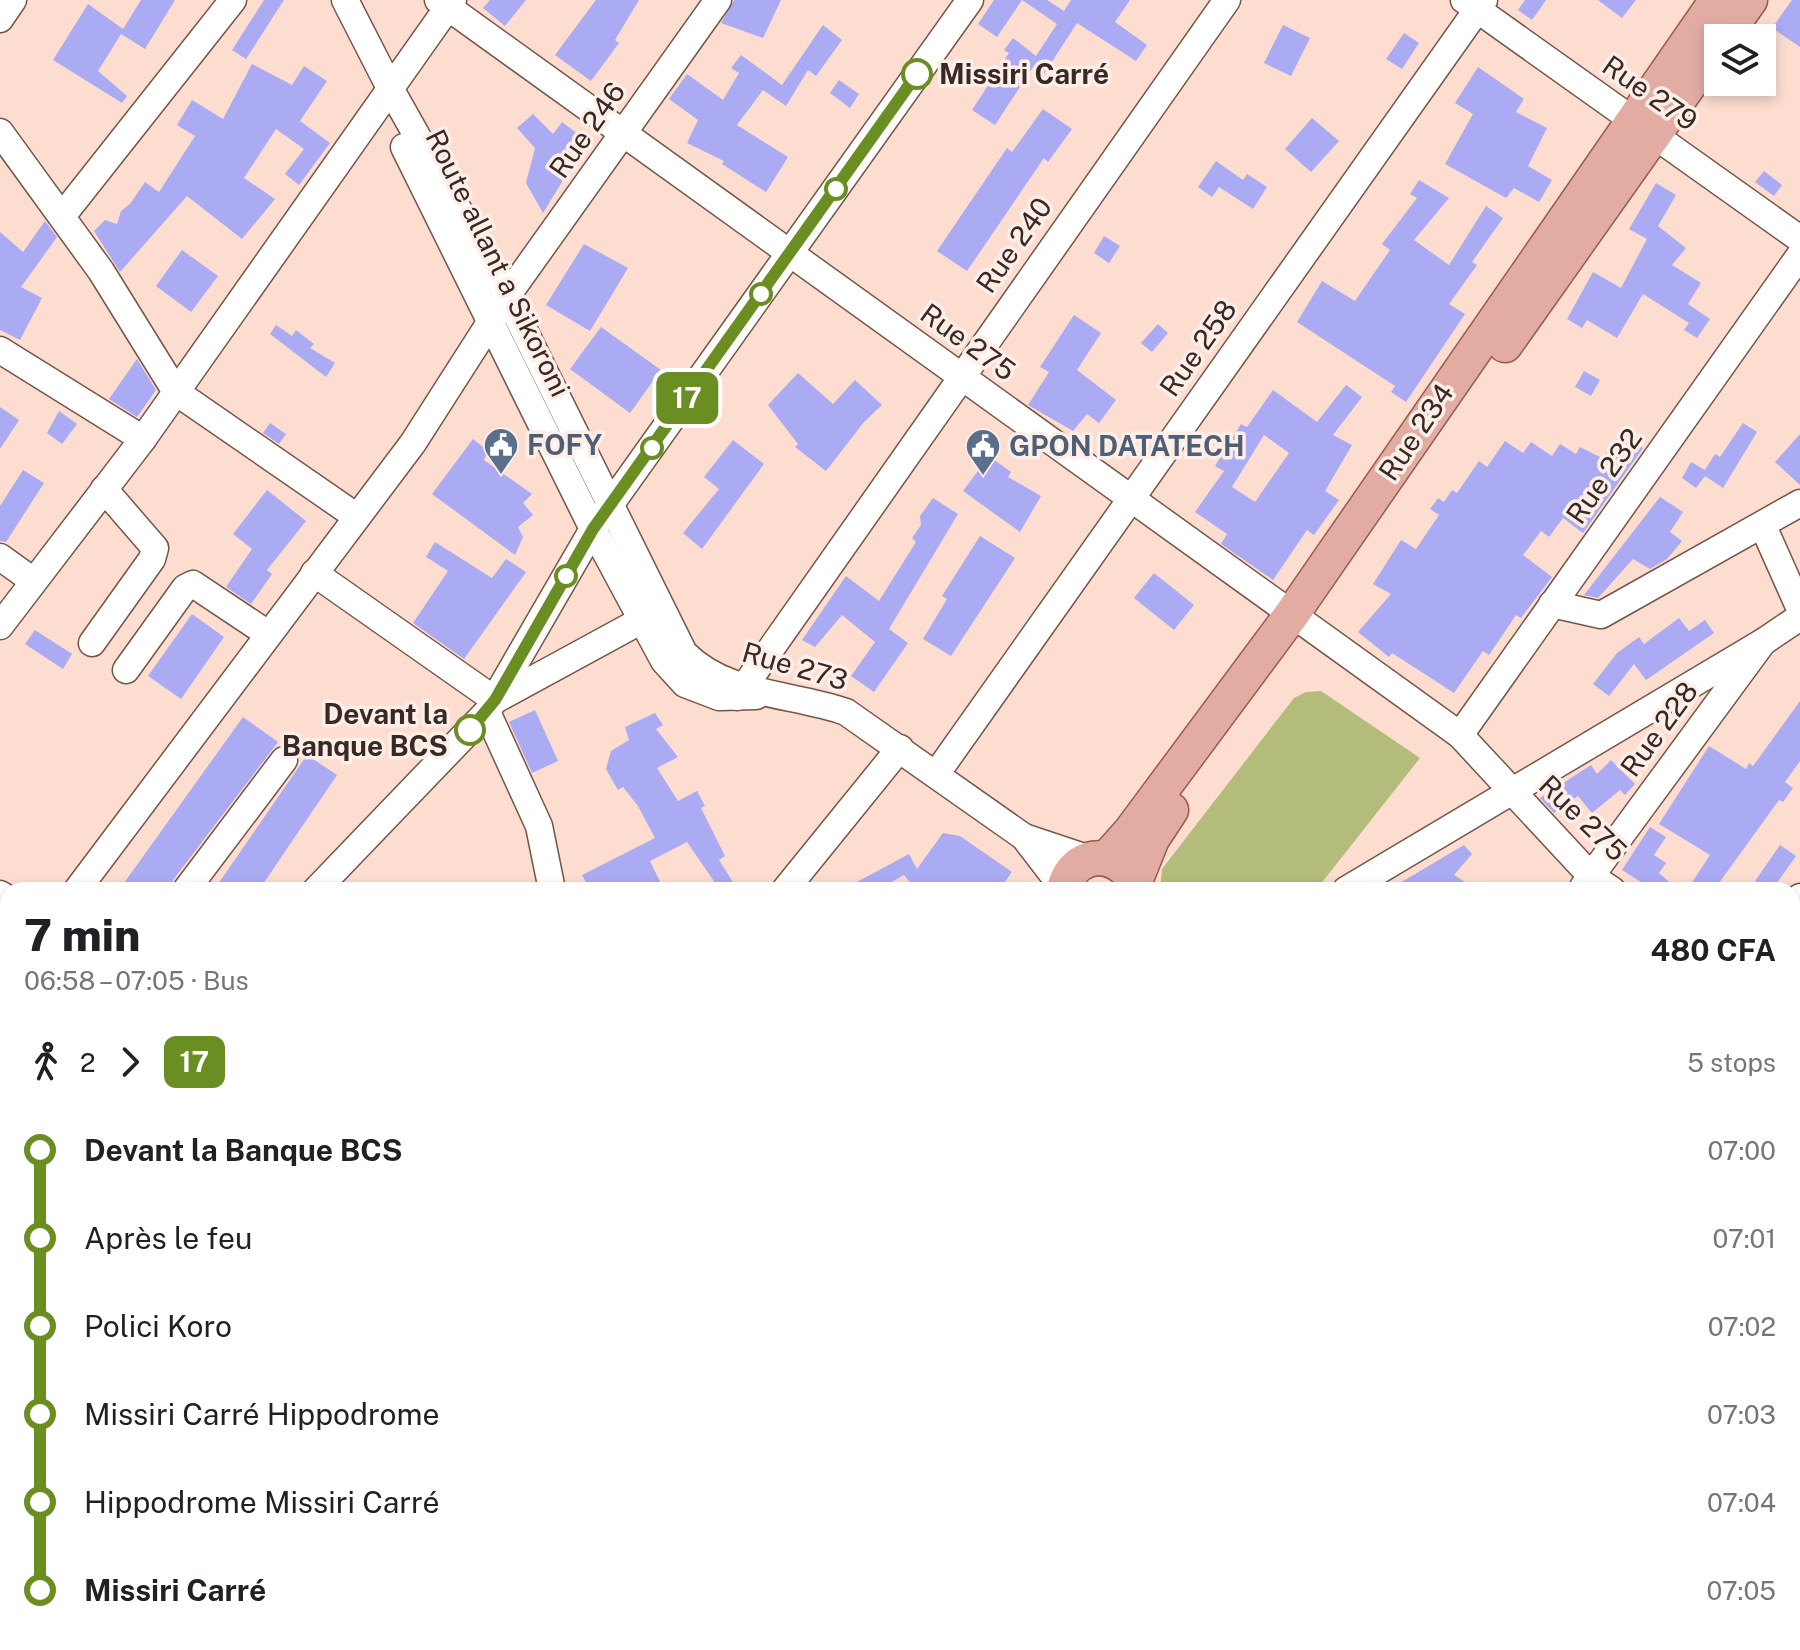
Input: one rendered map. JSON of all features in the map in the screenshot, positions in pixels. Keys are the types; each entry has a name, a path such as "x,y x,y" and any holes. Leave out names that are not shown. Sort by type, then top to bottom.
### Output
{"main road":[{"name":"Rue 234","path":"1136,882 1160,827 1299,619 1642,127 1717,0"},
{"path":"1733,24 1750,0"},
{"name":"Rue 234","path":"1642,127 1704,59"},
{"name":"Rue 234","path":"1068,882 1075,867 1098,858 1131,831 1299,619"},
{"path":"1098,858 1124,867 1132,882"}],"street":[{"path":"0,19 13,0"},
{"path":"63,215 233,0"},
{"name":"Route allant a Sikoroni","path":"328,0 385,94 593,529 664,661 685,684 719,697 740,691 772,696"},
{"path":"345,0 385,94"},
{"name":"Rue 246","path":"83,882 413,443 493,323 507,296 718,0"},
{"path":"324,882 491,706 593,529 970,0"},
{"name":"Rue 240","path":"740,691 1227,0"},
{"path":"0,626 32,580 143,439 446,2"},
{"name":"Rue 275","path":"446,2 1460,735 1591,882"},
{"name":"Rue 279","path":"1475,3 1800,239"},
{"name":"Rue 258","path":"937,773 1475,3"},
{"name":"Rue 273","path":"385,94 507,296 684,653 704,672 740,691"},
{"path":"0,132 63,215 176,392 357,517"},
{"name":"Rue 232","path":"1460,735 1800,255"},
{"path":"0,350 143,439"},
{"path":"92,643 152,559 155,548 104,489"},
{"path":"1552,604 1601,615 1800,503"},
{"path":"1763,526 1800,609"},
{"path":"0,557 32,580"},
{"path":"314,573 491,706 539,826 550,882"},
{"path":"126,670 185,588 193,584 268,634"},
{"name":"Rue 228","path":"1596,882 1763,642 1800,617"},
{"path":"491,706 642,620"},
{"path":"1359,882 1763,642"},
{"name":"Rue 273","path":"772,696 822,704 846,712 1024,837 1058,882"},
{"path":"791,882 900,748"},
{"path":"192,882 284,760"},
{"name":"Rue 273","path":"1024,837 1098,858"}],"green space":[{"path":"1321,691 1420,758 1322,882 1161,882 1162,869 1294,698 1306,692"}],"building":[{"path":"141,0 175,0 145,49 121,34 98,71 127,96 122,103 53,60 88,4 123,29"},
{"path":"264,0 284,0 246,59 232,50"},
{"path":"490,0 526,0 505,26 483,8"},
{"path":"596,0 639,0 615,40 619,43 591,81 555,55"},
{"path":"734,0 781,0 763,38 721,23"},
{"path":"994,0 1022,0 997,37 978,24"},
{"path":"1022,0 1047,0 1064,11 1071,0 1130,0 1115,22 1147,45 1136,61 1077,23 1044,74 1033,67 995,125 972,110 1009,53 1004,50 1013,38 1036,56 1057,24"},
{"path":"1525,0 1546,0 1532,20 1518,10"},
{"path":"1598,0 1636,0 1622,18"},
{"path":"1792,0 1800,0 1800,47 1776,31 1775,24"},
{"path":"823,25 842,40 816,76 808,70 786,106 763,90 737,125 788,157 766,192 722,164 724,161 687,143 698,120 669,99 687,74 723,100 739,73 731,68 741,55 782,85"},
{"path":"1283,25 1310,38 1291,76 1264,63"},
{"path":"1404,33 1419,43 1402,69 1386,59"},
{"path":"252,64 292,85 304,66 327,81 300,121 330,143 299,185 285,174 304,149 276,129 244,178 275,199 242,239 187,196 120,272 94,231 105,220 117,224 121,211 130,204 145,182 159,192 195,136 177,125 192,100 223,119"},
{"path":"1478,67 1524,99 1516,112 1547,128 1528,166 1552,180 1539,202 1514,188 1506,198 1445,164 1473,114 1455,103"},
{"path":"839,80 859,94 850,108 830,93"},
{"path":"1043,109 1072,129 1048,162 1044,158 967,271 937,251 1007,148 1012,152"},
{"path":"533,114 553,134 562,122 587,141 543,213 526,183 535,148 517,128"},
{"path":"1312,118 1339,141 1311,172 1285,149"},
{"path":"1216,161 1243,180 1247,174 1267,187 1253,209 1219,187 1212,197 1198,187"},
{"path":"1764,171 1782,185 1774,196 1755,182"},
{"path":"1419,180 1449,198 1414,240 1449,265 1486,206 1503,218 1472,262 1477,265 1449,304 1465,314 1406,402 1391,392 1395,386 1297,322 1322,281 1355,301 1390,250 1382,244 1417,198 1410,194"},
{"path":"1656,183 1676,195 1658,226 1686,248 1672,265 1701,283 1688,304 1710,319 1697,338 1684,330 1689,323 1643,294 1617,338 1587,320 1582,328 1567,319 1593,272 1621,288 1647,239 1629,229"},
{"path":"45,221 57,237 21,287 42,298 20,340 0,330 0,232 23,252"},
{"path":"1104,236 1120,246 1109,263 1094,253"},
{"path":"584,244 628,268 590,331 546,305"},
{"path":"182,250 218,276 191,312 156,286"},
{"path":"1074,315 1101,333 1077,370 1116,400 1099,423 1087,414 1073,431 1028,405 1049,372 1040,367"},
{"path":"1158,324 1168,333 1152,352 1141,343"},
{"path":"276,325 292,336 296,330 314,344 310,348 335,363 326,377 270,334"},
{"path":"601,327 661,370 630,413 570,369"},
{"path":"137,359 156,390 137,417 109,399"},
{"path":"1584,371 1600,380 1591,396 1575,387"},
{"path":"798,373 833,404 855,380 882,405 864,422 826,471 795,447 798,444 768,405"},
{"path":"1346,385 1362,397 1333,435 1352,445 1325,491 1339,500 1314,535 1307,530 1273,580 1221,544 1227,534 1195,512 1224,471 1215,466 1241,424 1247,427 1273,390 1317,422","holes":["1264,435 1289,453 1255,502 1232,487"]},
{"path":"0,407 19,420 0,449"},
{"path":"59,411 77,424 62,444 47,433"},
{"path":"270,423 286,434 279,444 263,433"},
{"path":"1743,423 1757,432 1723,488 1705,476 1696,488 1682,478 1691,462 1705,470 1715,454 1720,457"},
{"path":"1622,432 1643,448 1583,533 1563,518 1549,537 1541,531 1523,555 1552,577 1521,618 1516,615 1489,655 1483,651 1454,693 1392,653 1389,657 1358,632 1391,594 1373,584 1401,540 1416,549 1439,515 1430,509 1438,498 1444,502 1452,490 1457,493 1479,461 1487,467 1505,441 1523,453 1531,442 1552,456 1560,444 1576,454 1580,447 1602,458"},
{"path":"1800,434 1800,485 1775,462"},
{"path":"473,439 488,451 484,460 532,494 523,503 533,515 518,527 523,537 515,555 432,494"},
{"path":"733,440 764,464 702,549 683,533 719,489 704,477"},
{"path":"989,456 1011,472 1008,477 1041,496 1020,532 963,491"},
{"path":"23,470 44,483 6,542 0,541 0,506"},
{"path":"267,490 306,521 267,570 272,574 251,604 226,587 252,549 233,534"},
{"path":"1660,497 1683,512 1670,532 1682,541 1667,559 1650,569 1633,559 1598,598 1584,595"},
{"path":"933,498 958,514 889,629 908,643 874,692 851,676 875,642 842,615 815,647 802,640 846,576 879,601 916,542 912,538 921,525 920,516"},
{"path":"980,536 1015,558 951,656 923,639 947,599 942,596"},
{"path":"435,542 492,578 506,559 526,572 464,659 413,623 448,571 426,557"},
{"path":"1154,573 1194,605 1174,630 1134,598"},
{"path":"192,614 224,637 181,699 148,676"},
{"path":"1679,618 1689,631 1705,620 1714,633 1646,680 1634,664 1609,696 1593,684 1617,653 1639,637 1644,644"},
{"path":"35,630 72,654 63,669 25,644"},
{"path":"1800,701 1800,761 1785,782 1793,788 1783,802 1779,800 1720,882 1692,882 1710,855 1659,824 1709,746 1746,769 1749,763 1753,766"},
{"path":"535,710 558,761 532,773 509,722"},
{"path":"655,713 663,725 656,729 678,757 657,768 678,801 697,791 705,806 701,808 725,856 719,860 733,882 714,882 687,842 650,861 660,882 586,882 582,875 655,838 638,806 623,787 618,790 606,769 611,751 629,740 625,727"},
{"path":"243,717 278,742 172,882 125,882"},
{"path":"307,755 337,775 264,882 220,882"},
{"path":"1611,760 1635,784 1625,795 1620,790 1592,813 1578,796 1554,813 1540,798 1591,765 1597,774"},
{"path":"1650,827 1666,837 1654,855 1666,863 1659,873 1669,882 1641,882 1622,870"},
{"path":"943,833 960,836 1012,872 1005,882 910,882 904,875 891,882 857,882 909,854 917,869"},
{"path":"1464,845 1472,854 1454,875 1465,882 1402,882"},
{"path":"1780,845 1796,856 1778,882 1755,881"}],"bus line":[{"name":"17","path":"470,730 495,700 593,529 917,74"}],"place":[{"name":"Missiri Carré","path":"917,74"},
{"name":"FOFY","path":"501,476"},
{"name":"GPON DATATECH","path":"983,477"},
{"name":"Devant la Banque BCS","path":"470,730"}]}
